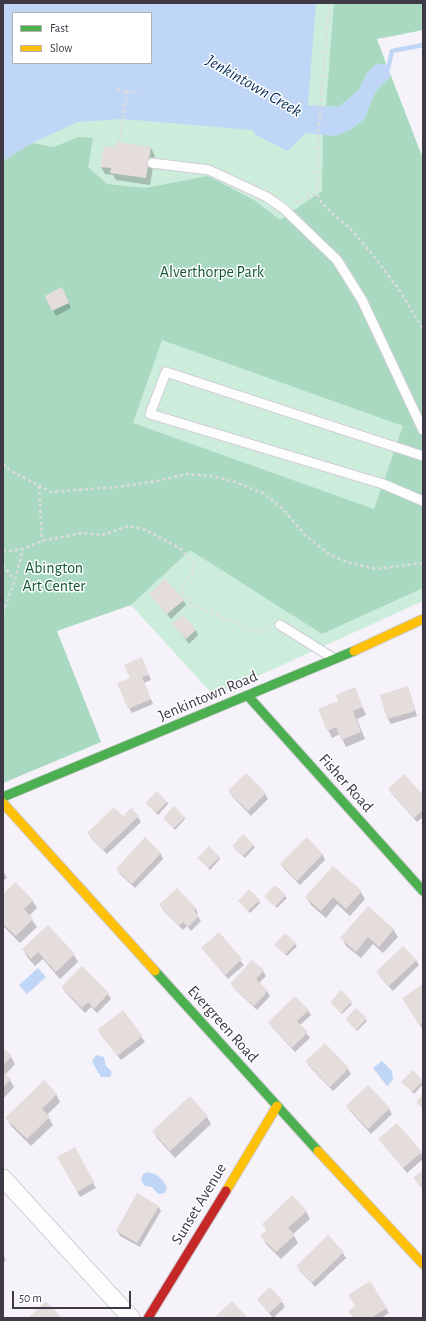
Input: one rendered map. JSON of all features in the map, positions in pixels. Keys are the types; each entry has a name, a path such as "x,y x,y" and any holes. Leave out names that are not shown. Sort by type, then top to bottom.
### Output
{"street":[{"name":"Jenkintown Road","path":"3,797 336,659 423,620"},
{"name":"Fisher Road","path":"248,696 423,891"},
{"name":"Evergreen Road","path":"3,802 277,1106 423,1264"},
{"name":"Sunset Avenue","path":"148,1318 277,1106"},
{"path":"3,1178 131,1318"}],"lane":[{"path":"152,162 209,170 267,197 284,209 337,260 362,300 423,430"},
{"path":"423,456 166,372 150,414 383,484 423,501"},
{"path":"280,625 336,659"}],"path":[{"path":"329,3 320,105 317,193 321,202 349,227 372,254 400,291 423,329"},
{"path":"117,90 137,93"},
{"path":"119,142 127,92"},
{"path":"284,209 317,193"},
{"path":"3,464 11,471 51,492 89,490 157,481 187,474 211,476 235,482 263,493 282,508 305,535 330,555 350,563 374,568 423,563"},
{"path":"39,486 42,541"},
{"path":"3,552 23,549 42,541 82,533 102,536 128,526 146,530 181,549 193,564 193,573 182,585 181,592 194,606 257,633 280,625"},
{"path":"3,612 15,580 23,549"},
{"path":"3,565 15,580"}],"green space":[{"name":"Alverthorpe Park","path":"3,3 423,3 423,30 377,39 423,159 423,601 214,696 131,605 57,630 3,783"},
{"path":"334,3 423,3 423,30 377,39 386,64 376,64 367,73 358,91 338,107 326,106"},
{"name":"Alverthorpe Park","path":"391,76 423,159 423,588 322,634 190,550 131,605 57,631 101,742 3,783 3,161 32,143 54,147 78,137 93,138 88,167 107,184 145,188 208,176 254,200 280,220 322,191 323,134 335,136 350,130 364,119 376,91","holes":["162,340 403,426 374,509 133,423"]}],"water":[{"path":"3,3 316,3 308,105 338,107 358,91 367,73 376,64 386,64 391,76 376,91 364,119 350,130 335,136 306,133 288,151 256,135 252,130 123,119 78,122 32,143 3,161"},
{"path":"38,968 46,977 27,994 19,985"},
{"path":"96,1055 104,1057 106,1066 112,1072 110,1077 101,1077 92,1061"},
{"path":"382,1061 392,1071 393,1080 387,1086 373,1068"},
{"path":"148,1172 157,1175 164,1182 167,1188 165,1193 158,1194 152,1187 145,1186 141,1180 143,1174"}],"building":[{"path":"116,142 151,147 146,178 110,173 111,168 100,167 104,146 115,147"},
{"path":"62,287 69,303 52,311 45,296"},
{"path":"165,579 184,600 167,614 149,594"},
{"path":"183,615 196,630 186,639 172,624"},
{"path":"142,657 149,675 142,677 151,699 128,709 117,683 130,678 124,665"},
{"path":"408,686 415,711 387,719 380,695"},
{"path":"355,687 363,707 353,711 361,732 341,740 336,727 327,731 318,709 338,701 336,695"},
{"path":"246,773 266,793 248,811 228,791"},
{"path":"404,774 423,795 423,810 414,818 388,789"},
{"path":"157,791 167,802 156,813 145,803"},
{"path":"174,806 185,817 174,828 163,818"},
{"path":"114,807 123,816 131,808 139,816 103,850 87,833"},
{"path":"243,834 254,845 243,856 232,846"},
{"path":"145,837 161,853 132,884 116,869"},
{"path":"307,837 323,854 297,881 280,864"},
{"path":"209,846 220,857 208,868 197,858"},
{"path":"333,866 362,891 346,909 333,897 321,911 305,897"},
{"path":"15,882 33,900 24,909 33,919 16,936 3,924 3,894"},
{"path":"275,885 286,895 275,907 264,896"},
{"path":"177,888 196,908 194,911 199,916 188,927 183,922 179,926 159,905"},
{"path":"249,889 260,900 248,911 238,901"},
{"path":"368,906 394,929 379,947 368,937 356,952 340,938"},
{"path":"48,925 75,954 56,972 38,952 31,959 22,949"},
{"path":"219,932 242,959 225,975 201,948"},
{"path":"285,933 296,943 285,955 274,944"},
{"path":"403,946 417,960 389,986 376,972"},
{"path":"252,960 264,970 256,979 268,991 254,1006 230,984"},
{"path":"82,966 109,993 94,1009 88,1002 82,1008 61,987"},
{"path":"423,984 423,1023 419,1025 402,998"},
{"path":"341,990 352,1001 341,1013 330,1002"},
{"path":"295,996 309,1010 297,1021 308,1032 292,1048 268,1022"},
{"path":"356,1008 367,1018 356,1030 345,1019"},
{"path":"123,1010 143,1036 117,1056 97,1030"},
{"path":"325,1043 349,1068 330,1087 305,1061"},
{"path":"3,1048 12,1056 3,1065"},
{"path":"413,1070 423,1081 412,1092 401,1082"},
{"path":"3,1072 11,1079 3,1087"},
{"path":"44,1080 57,1094 42,1109 50,1117 27,1139 5,1118"},
{"path":"368,1085 390,1108 368,1129 346,1106"},
{"path":"423,1094 423,1109 416,1102"},
{"path":"190,1096 208,1116 170,1151 152,1131"},
{"path":"397,1123 422,1152 403,1168 378,1139"},
{"path":"75,1147 94,1182 77,1192 57,1157"},
{"path":"423,1170 423,1190 413,1178"},
{"path":"137,1193 159,1206 137,1243 116,1231"},
{"path":"292,1195 307,1211 288,1228 295,1235 276,1252 260,1236 267,1230 262,1224"},
{"path":"328,1235 344,1252 312,1283 296,1266"},
{"path":"370,1281 387,1308 371,1318 353,1318 348,1311 355,1306 348,1295"},
{"path":"270,1287 283,1301 269,1313 257,1299"},
{"path":"46,1301 62,1318 28,1318"},
{"path":"232,1301 248,1318 214,1318"}],"waterway":[{"name":"Jenkintown Creek","path":"384,73 388,69 392,51 423,45"}],"traffic: fast":[{"path":"3,797 354,651"},
{"path":"248,696 423,891"},
{"path":"155,971 318,1151"}],"traffic: slow":[{"path":"354,651 423,619"},
{"path":"3,803 155,971"},
{"path":"226,1191 277,1106"},
{"path":"318,1151 423,1264"}],"traffic: jam":[{"path":"148,1318 226,1191"}],"park label":[{"name":"Abington Art Center","path":"54,577"}]}
